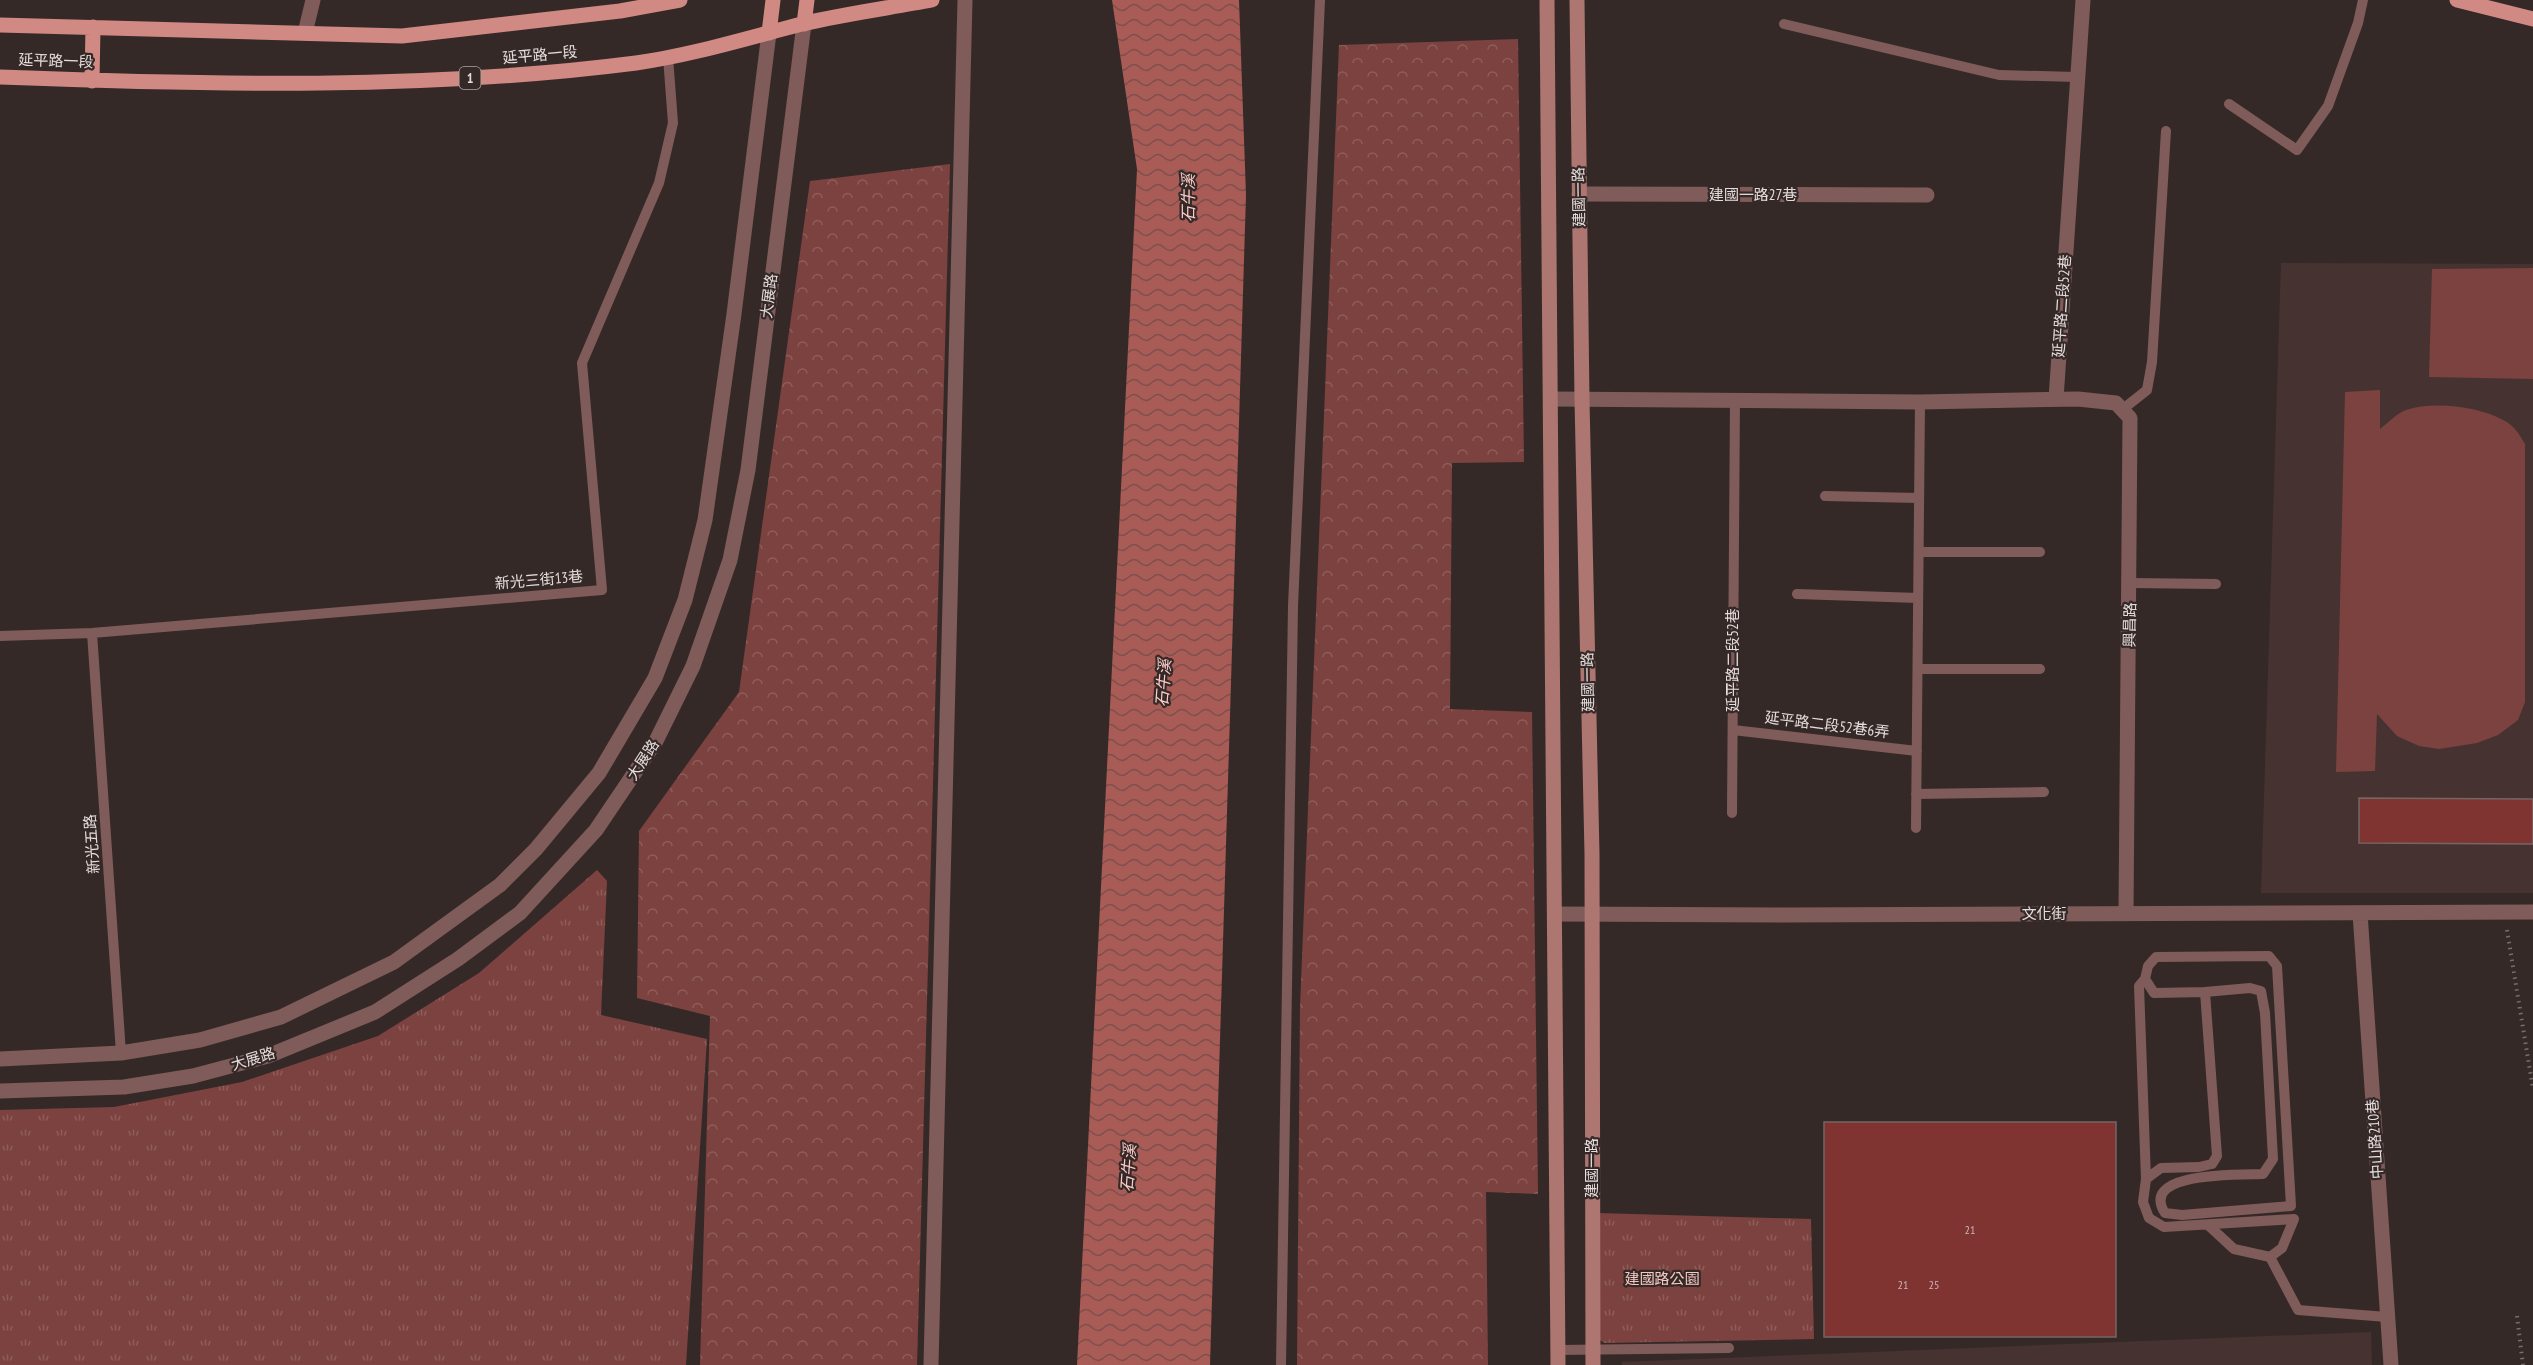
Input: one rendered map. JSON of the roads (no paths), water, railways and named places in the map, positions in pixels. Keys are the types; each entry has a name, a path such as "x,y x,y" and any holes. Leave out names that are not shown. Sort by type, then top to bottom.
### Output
{"main road":[{"path":"0,26 402,36 620,11 680,0"},
{"path":"769,33 773,0"},
{"path":"804,24 807,0"},
{"name":"延平路一段","path":"0,77 92,81 311,83 403,82 534,75 668,57 804,24 932,0"},
{"path":"2457,0 2533,19"},
{"path":"92,81 93,27"}],"street":[{"path":"305,33 313,0"},
{"path":"931,1365 965,0"},
{"name":"建國一路","path":"1547,0 1558,1358"},
{"name":"建國一路","path":"1577,0 1582,400 1592,854 1593,1365"},
{"name":"延平路二段52巷","path":"2056,399 2083,0"},
{"name":"大展路","path":"0,1091 124,1087 193,1076 268,1056 375,1012 458,959 520,913 596,830 656,741 693,666 730,560 748,470 804,24"},
{"name":"大展路","path":"0,1059 121,1053 200,1040 281,1017 394,962 500,885 536,849 599,773 656,678 686,600 705,520 734,314 769,33"},
{"name":"建國一路27巷","path":"1579,194 1928,195"},
{"path":"1551,399 1920,402 2078,399 2116,403 2123,409"},
{"name":"興昌路","path":"2123,409 2130,418 2126,914"},
{"name":"文化街","path":"1555,914 2533,912"},
{"name":"中山路210巷","path":"2360,913 2391,1365"}],"lane":[{"path":"1281,1365 1293,606 1320,0"},
{"path":"2229,104 2297,150 2328,106 2358,23 2363,0"},
{"path":"1784,24 1999,75 2077,77"},
{"name":"新光三街13巷","path":"0,636 92,633 602,590 582,363 659,183 673,123 668,57"},
{"path":"2123,409 2147,390 2152,362 2166,131"},
{"name":"延平路二段52巷","path":"1732,813 1736,399"},
{"path":"1917,828 1920,402"},
{"path":"1825,496 1919,498"},
{"path":"1919,552 2040,552"},
{"path":"2130,583 2216,584"},
{"path":"1797,594 1918,598"},
{"name":"新光五路","path":"92,633 121,1053"},
{"path":"1918,669 2040,669"},
{"name":"延平路二段52巷6弄","path":"1733,730 1917,751"},
{"path":"1916,794 2044,792"},
{"path":"2145,980 2154,993 2250,988 2261,991 2265,1013 2272,1159 2263,1174 2179,1180 2162,1190 2159,1198 2160,1206 2165,1213 2182,1215 2291,1206 2277,966 2269,956 2156,957 2148,966 2145,980 2139,986 2146,1179 2143,1202 2149,1218 2164,1227 2294,1219 2282,1248 2270,1257 2234,1249 2208,1225"},
{"path":"2146,1179 2161,1168 2199,1167 2212,1164 2217,1156 2205,992"},
{"path":"2270,1257 2298,1310 2387,1317"},
{"path":"1558,1358 1593,1349 1729,1348"}],"water":[{"name":"石牛溪","path":"1112,0 1239,0 1246,195 1210,1365 1077,1365 1137,169"}],"park label":[{"name":"建國路公園","path":"1662,1279"}]}
